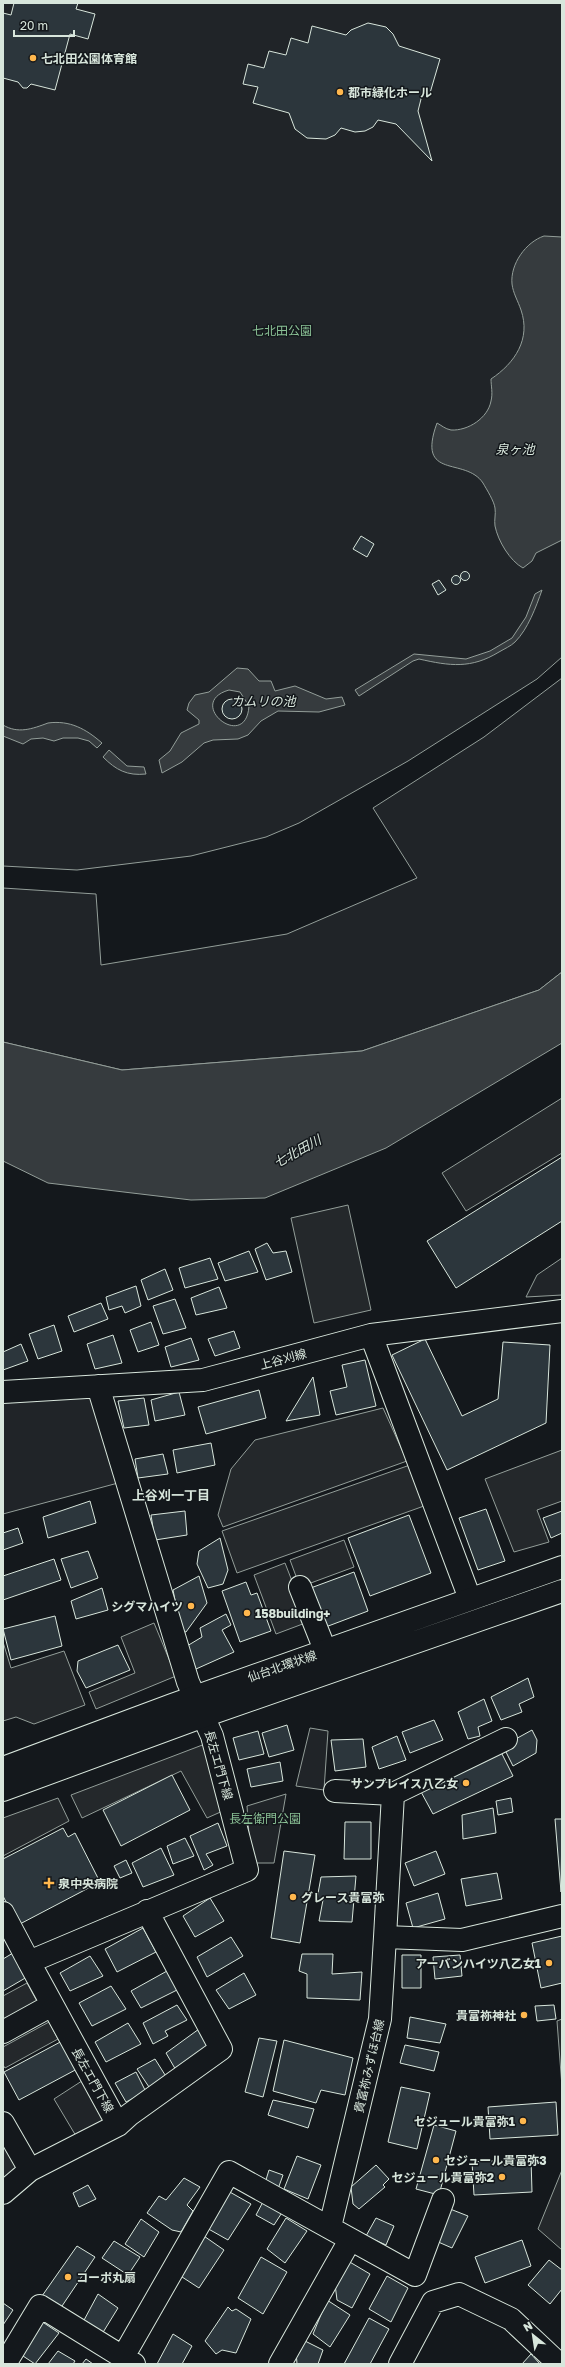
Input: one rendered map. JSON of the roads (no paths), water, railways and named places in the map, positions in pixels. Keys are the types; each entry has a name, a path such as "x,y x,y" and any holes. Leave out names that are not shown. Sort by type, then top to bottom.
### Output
{"street":[{"name":"上谷刈線","path":"3,1392 203,1380 371,1335 562,1311"},
{"path":"371,1335 470,1599"},
{"path":"98,1386 188,1682 200,1706"},
{"name":"仙台北環状線","path":"3,1790 200,1706 325,1650 562,1567"},
{"path":"300,1587 325,1650"},
{"name":"仙台北環状線","path":"3,1768 562,1591"},
{"name":"長左エ門下線","path":"147,1911 221,2049 118,2125 29,1962 147,1911 247,1870 212,1736 200,1706"},
{"path":"335,1791 393,1794 506,1739"},
{"name":"貴富祢みずほ台線","path":"330,2227 380,2019 393,1794"},
{"path":"3,1914 29,1962"},
{"path":"385,1938 462,1940 562,1916"},
{"path":"3,2032 52,2005"},
{"path":"3,2123 30,2170"},
{"path":"3,2193 30,2170 118,2125"},
{"path":"5,2364 40,2306 128,2361 230,2172 415,2275 443,2200"},
{"path":"280,2364 350,2240"},
{"path":"400,2364 433,2302 459,2294 511,2319 560,2364"}],"water":[{"name":"泉ヶ池","path":"544,236 562,237 562,540 536,553 532,561 523,568 509,556 499,538 495,526 494,505 483,483 475,475 465,470 445,465 438,460 433,453 432,441 437,423 445,428 457,430 470,426 482,418 486,413 492,395 491,379 500,373 514,358 519,349 524,331 524,321 512,284 512,276 516,262 531,243"},
{"path":"542,590 524,631 512,645 489,657 470,664 451,664 419,659 413,661 359,696 355,690 414,654 466,659 490,651 512,638 526,617 535,594"},
{"name":"カムリの池","path":"237,668 248,669 259,681 271,681 275,691 295,686 326,699 342,697 345,705 319,712 278,711 261,721 248,735 238,739 213,740 204,743 182,762 162,773 159,760 170,751 181,733 199,724 199,720 187,710 189,703 195,695 209,692","holes":["229,690 240,692 249,706 245,719 238,725 229,725 221,720 215,713 213,705 217,696"]},
{"path":"56,722 71,724 84,730 102,743 97,748 89,741 78,738 63,738 54,741 43,738 31,739 23,744 3,736 3,725 9,728 25,730"},
{"path":"109,750 127,766 144,767 146,774 127,773 117,769 103,757"},
{"name":"七北田川","path":"562,972 562,1043 386,1148 265,1198 191,1200 48,1183 3,1161 3,1042 122,1070 362,1051 539,990"}],"place":[{"name":"七北田公園体育館","path":"33,58"},
{"name":"都市緑化ホール","path":"340,92"},
{"name":"シグマハイツ","path":"191,1606"},
{"name":"158building+","path":"247,1613"},
{"name":"サンプレイス八乙女","path":"466,1783"},
{"name":"泉中央病院","path":"49,1883"},
{"name":"グレース貴富弥","path":"293,1897"},
{"name":"アーバンハイツ八乙女1","path":"549,1963"},
{"name":"貴富祢神社","path":"524,2015"},
{"name":"セジュール貴富弥1","path":"523,2121"},
{"name":"セジュール貴富弥3","path":"436,2160"},
{"name":"セジュール貴富弥2","path":"502,2177"},
{"name":"コーポ丸扇","path":"68,2277"}],"district":[{"name":"上谷刈一丁目","path":"171,1495"}],"park label":[{"name":"七北田公園","path":"282,330"},
{"name":"長左衛門公園","path":"265,1818"}]}
